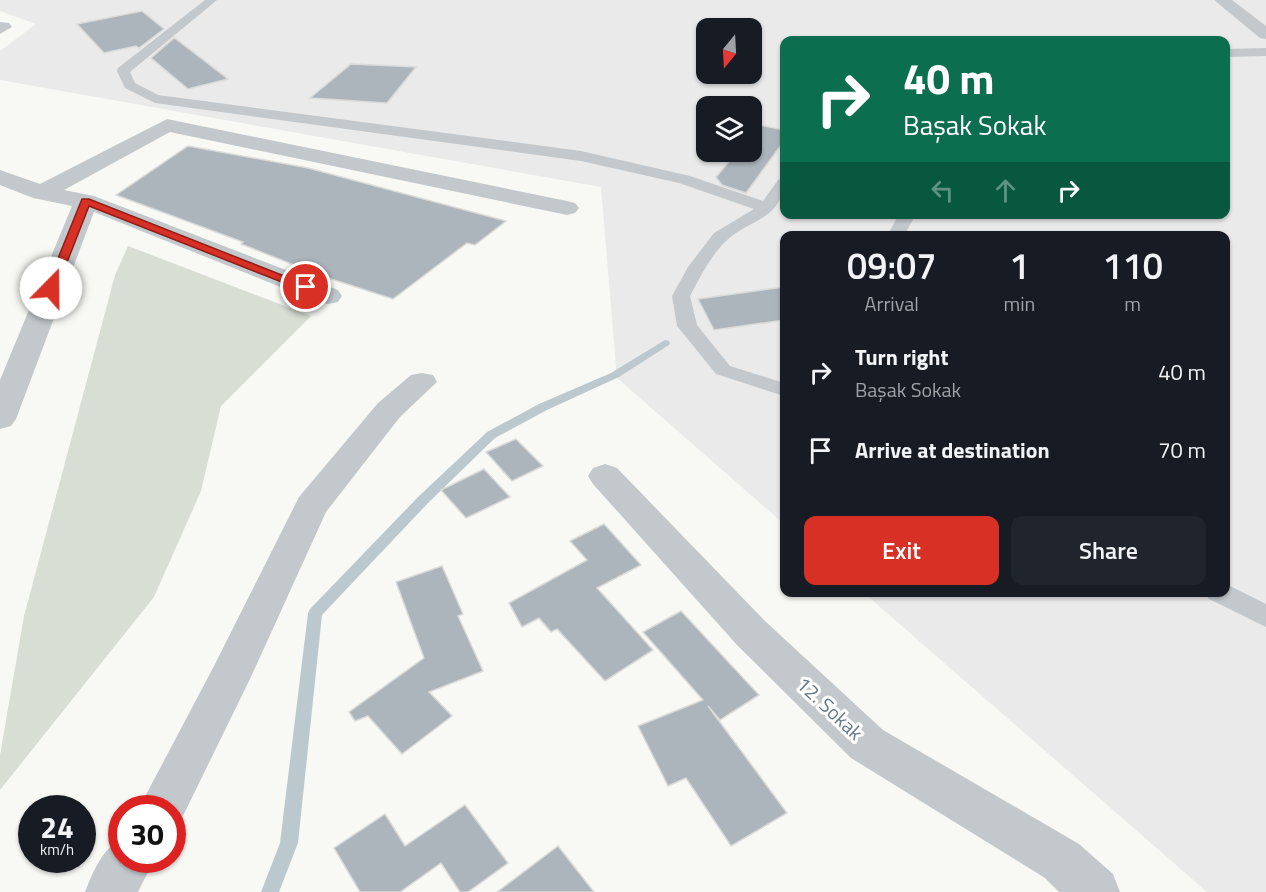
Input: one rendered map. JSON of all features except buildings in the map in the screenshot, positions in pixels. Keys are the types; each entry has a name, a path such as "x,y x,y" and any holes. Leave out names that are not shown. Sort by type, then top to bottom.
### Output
{"street":[{"path":"1222,0 1266,34"},
{"path":"41,193 167,125 567,207"},
{"path":"0,177 41,193 86,201 328,296"},
{"path":"0,419 86,201"},
{"path":"169,795 229,679 311,506 389,410 422,382"},
{"name":"12. Sokak","path":"605,476 751,633 867,744 1062,861 1095,892"},
{"path":"110,892 122,873"}],"lane":[{"path":"212,0 123,71 130,85 155,99 581,156 684,179 767,208"},
{"path":"1230,52 1266,52"},
{"path":"780,189 767,208 720,237 697,267 681,296 687,326 723,370 780,389"},
{"path":"1228,597 1266,616"}],"shaded area":[{"path":"0,0 1266,0 1266,892 1207,892 869,597 1230,597 1230,231 780,231 780,521 617,378 601,187 0,80 0,51 36,24 0,11"},
{"path":"128,246 311,316 221,406 201,491 154,597 0,790 0,755 24,616 115,275"}],"waterway":[{"path":"270,892 289,843 315,613 423,500 491,435 543,407 615,375 665,343"}],"route":[{"path":"51,288 86,201 306,287"}]}
